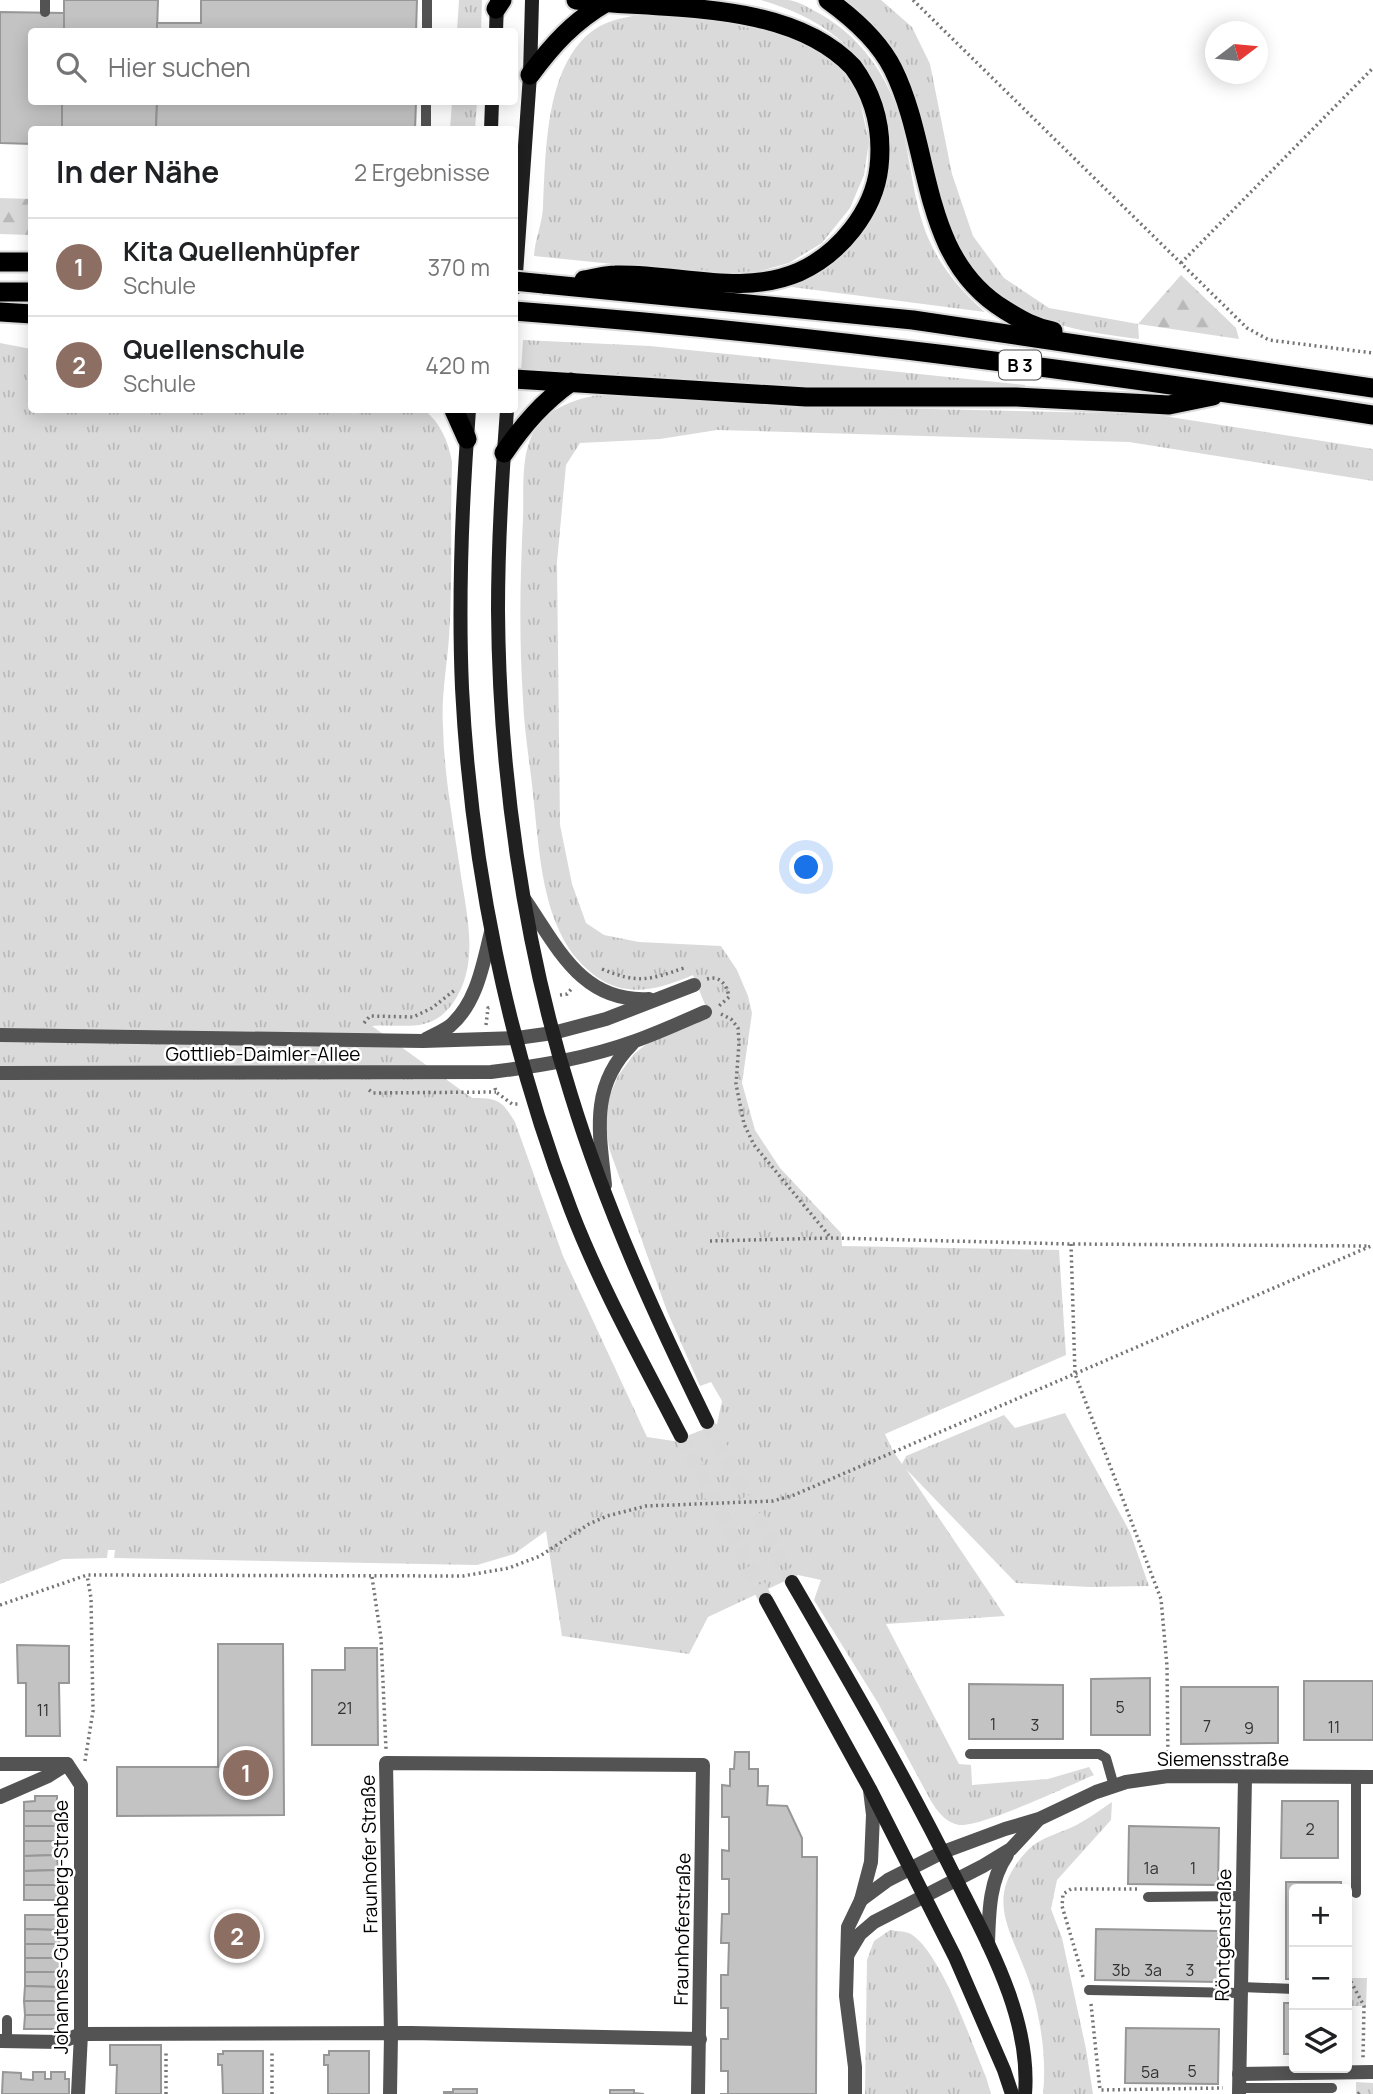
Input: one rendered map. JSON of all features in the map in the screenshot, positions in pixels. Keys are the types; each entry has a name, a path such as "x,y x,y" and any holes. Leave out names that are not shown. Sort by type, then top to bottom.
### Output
{"highway":[{"path":"553,284 614,275 754,284 797,273 822,259 844,240 868,204 878,173 879,124 868,89 849,61 813,29 763,10 723,3 576,0"},
{"path":"828,0 878,45 892,67 911,112 936,219 946,244 973,284 991,302 1035,328 1111,342 1131,353"},
{"path":"530,75 565,32 591,11 609,1"},
{"path":"0,262 28,262"},
{"name":"B 3","path":"518,281 913,320 1373,388"},
{"path":"0,292 28,292"},
{"name":"B 3","path":"518,311 813,339 1228,393 1373,415"},
{"path":"0,313 28,314"},
{"path":"518,379 806,397 1016,397 1169,405 1228,393"},
{"path":"504,453 528,418 551,396 571,382"},
{"path":"455,413 467,439"}],"main road":[{"path":"518,236 530,75 532,0"},
{"path":"496,28 498,3"},
{"path":"491,126 492,105"},
{"path":"469,413 461,582 462,687 474,823 491,932 525,1068 572,1212 604,1284 681,1436"},
{"path":"507,413 499,545 499,664 507,774 525,900 561,1062 606,1197 656,1318 707,1422"},
{"path":"792,1582 869,1714 943,1852 988,1944 1004,1982 1023,2046 1025,2094"},
{"path":"766,1600 870,1789 966,1981 1012,2094"}],"street":[{"path":"525,900 563,956 586,982 616,996 632,1000 661,998"},
{"path":"423,1041 450,1026 472,997 491,932"},
{"name":"Gottlieb-Daimler-Allee","path":"0,1035 423,1041 517,1038 606,1019 694,985"},
{"name":"Gottlieb-Daimler-Allee","path":"0,1073 459,1072 525,1068 561,1062 635,1041 705,1012"},
{"path":"606,1197 599,1126 602,1094 612,1069 635,1041"},
{"name":"Fraunhofer Straße","path":"390,2094 386,1763 704,1765"},
{"path":"0,1764 67,1764"},
{"name":"Johannes-Gutenberg-Straße","path":"0,1797 48,1776 67,1764 81,1785 78,2094"},
{"name":"Fraunhoferstraße","path":"698,2094 704,1765"},
{"name":"Siemensstraße","path":"861,1900 888,1880 943,1852 1039,1819 1126,1782 1168,1776 1373,1777"},
{"name":"Röntgenstraße","path":"1239,2085 1245,1777"},
{"path":"855,2094 855,2067 846,1996 848,1927 861,1900 872,1850 873,1815 870,1789"},
{"name":"Siemensstraße","path":"988,1944 990,1905 999,1866 1039,1819"},
{"name":"Siemensstraße","path":"848,1955 860,1934 874,1922 1011,1849"},
{"path":"3,2041 61,2042 80,2034 411,2033 699,2039"},
{"path":"1239,2085 1368,2072"}],"lane":[{"path":"45,0 45,12"},
{"path":"427,0 427,28"},
{"path":"426,105 426,126"},
{"path":"970,1754 1099,1754 1105,1758 1114,1786"},
{"path":"1356,1777 1356,1893"},
{"path":"1149,1893 1243,1896"},
{"path":"1089,1990 1289,1989"},
{"path":"3,2041 6,2020"},
{"path":"1239,2085 1332,2088"}],"path":[{"path":"913,0 1247,328 1269,340 1373,353"},
{"path":"1181,263 1373,68"},
{"path":"593,965 619,976 650,980 684,968"},
{"path":"694,985 709,977 716,977 723,981 728,990 729,997 724,1003 705,1012"},
{"path":"350,1040 370,1016 413,1017 432,1008 456,989 488,1007"},
{"path":"705,1012 722,1014 731,1019 738,1028 736,1084 744,1124 754,1144 831,1238"},
{"path":"710,1241 831,1238 1071,1244 1372,1246"},
{"path":"1071,1244 1075,1374 1161,1599 1167,1666 1168,1776"},
{"path":"0,1605 87,1575 463,1576 509,1568 540,1556 589,1524 607,1516 646,1506 772,1501 794,1494 1372,1246"},
{"path":"81,1785 93,1711 87,1575"},
{"path":"373,1577 381,1638 386,1763"},
{"path":"1149,1893 1071,1889 1063,1894 1062,1906 1089,1990 1100,2090 1109,2092 1239,2085"},
{"path":"1356,1893 1349,1898 1349,1978 1364,2006 1368,2072"},
{"path":"166,2034 166,2094"},
{"path":"272,2034 272,2094"}],"green space":[{"path":"459,0 482,0 481,28 457,28"},
{"path":"761,0 795,1 828,19 855,41 877,68 899,115 915,194 929,240 953,279 985,312 784,286 810,276 834,261 855,243 863,231 872,208 887,121 873,83 850,50 818,25"},
{"path":"845,0 881,0 912,27 930,64 952,174 973,236 1004,278 1049,308 1138,324 1139,339 1088,331 1042,319 1002,296 984,280 953,240 948,228 918,108 907,78 892,50 870,22"},
{"path":"657,13 779,27 826,51 848,76 860,102 869,142 864,175 850,208 822,243 789,263 749,274 711,274 534,256 542,214 552,108 558,83 568,60 582,41 600,26 620,18"},
{"path":"452,105 477,105 475,126 450,126"},
{"path":"0,198 28,199 28,235 0,234"},
{"path":"1181,275 1236,328 1239,339 1138,324"},
{"path":"523,340 650,346 1025,385 1026,391 822,389 521,371"},
{"path":"0,343 28,348 28,413 428,413 440,427 452,462 451,593 443,704 444,745 449,798 468,920 469,955 462,988 453,1003 435,1020 416,1025 372,1026 472,1098 493,1100 506,1109 515,1122 563,1256 647,1437 674,1441 717,1424 722,1401 711,1382 700,1386 667,1311 609,1148 604,1109 618,1076 634,1054 649,1042 710,1017 693,975 661,986 632,990 605,982 591,973 568,947 550,907 539,847 525,723 521,654 524,469 527,449 535,429 550,413 559,408 602,394 801,406 1151,414 1373,449 1373,481 1129,442 717,430 660,439 580,443 566,465 557,562 560,825 572,884 586,923 604,935 639,942 721,946 737,970 752,1013 742,1083 755,1130 780,1168 841,1233 842,1246 1059,1250 1066,1355 885,1434 902,1464 906,1456 1004,1415 1015,1428 1065,1413 1130,1532 1149,1586 1089,1587 1016,1583 906,1469 1005,1616 886,1624 959,1764 971,1765 972,1785 1048,1779 1089,1767 1094,1775 987,1820 954,1824 942,1816 933,1805 878,1703 814,1600 821,1580 798,1575 708,1617 689,1654 562,1636 546,1531 514,1554 477,1565 114,1558 115,1550 108,1550 107,1558 63,1559 0,1584"},
{"path":"1112,1802 1111,1820 1057,1880 1051,1909 1062,1938 1093,2094 1043,2094 1044,2065 1039,2020 1028,1978 1004,1913 1006,1883 1014,1867 1033,1845 1080,1823"},
{"path":"890,1930 911,1934 923,1944 934,1960 964,2022 991,2094 865,2094 867,1960 874,1941"},
{"path":"1352,1978 1367,1978 1366,2006 1352,2006"},
{"path":"1356,2082 1373,2083 1373,2094 1356,2094"}],"building":[{"path":"64,0 158,0 157,28 64,28"},
{"path":"201,0 417,0 416,28 157,28 157,23 201,23"},
{"path":"0,12 64,13 64,28 28,28 28,105 62,105 62,126 28,126 28,144 0,143"},
{"path":"62,105 157,105 156,126 62,126"},
{"path":"157,105 416,105 415,126 156,126"},
{"path":"218,1644 283,1644 284,1815 117,1816 117,1767 218,1767"},
{"path":"17,1645 69,1646 69,1683 59,1683 60,1736 26,1736 26,1683 18,1683"},
{"path":"345,1648 377,1648 378,1745 312,1745 312,1670 345,1670"},
{"path":"1150,1678 1150,1735 1091,1735 1091,1679"},
{"path":"1304,1681 1373,1681 1373,1740 1304,1740"},
{"path":"969,1684 1063,1685 1063,1739 969,1739"},
{"path":"1181,1687 1278,1687 1278,1743 1181,1744"},
{"path":"735,1752 749,1752 749,1769 758,1769 758,1786 768,1786 767,1805 787,1806 802,1838 802,1857 817,1857 816,2094 728,2094 728,2071 721,2071 721,2039 728,2039 728,2008 721,2008 721,1975 728,1975 729,1943 721,1943 722,1914 729,1914 729,1879 722,1879 722,1850 729,1851 729,1817 722,1817 722,1785 730,1786 730,1769 734,1769"},
{"path":"35,1796 57,1796 57,1811 24,1811 24,1802 35,1801"},
{"path":"1282,1801 1338,1801 1338,1858 1281,1858"},
{"path":"24,1811 57,1811 57,1826 24,1826"},
{"path":"24,1826 57,1826 57,1841 24,1841"},
{"path":"1129,1826 1219,1828 1218,1885 1128,1884"},
{"path":"24,1841 57,1841 57,1855 24,1856"},
{"path":"57,1855 58,1870 24,1871 24,1856"},
{"path":"58,1870 57,1885 24,1885 24,1871"},
{"path":"1286,1882 1341,1882 1289,1884 1289,1979 1286,1979"},
{"path":"24,1885 57,1885 58,1900 24,1900"},
{"path":"25,1915 59,1915 59,1930 25,1929"},
{"path":"25,1929 59,1930 59,1944 25,1944"},
{"path":"1096,1929 1218,1931 1218,1982 1095,1980"},
{"path":"25,1944 59,1944 59,1958 25,1958"},
{"path":"25,1958 59,1958 59,1972 25,1972"},
{"path":"25,1972 59,1972 58,1987 25,1986"},
{"path":"25,1986 58,1987 58,2001 24,2001"},
{"path":"24,2001 58,2001 58,2015 25,2015"},
{"path":"1284,2003 1289,2003 1289,2054 1284,2054"},
{"path":"25,2015 58,2015 58,2029 24,2029"},
{"path":"1126,2028 1219,2029 1218,2084 1125,2083"},
{"path":"110,2045 161,2045 161,2094 116,2094 117,2065 110,2065"},
{"path":"223,2051 263,2051 263,2094 223,2094 222,2065 218,2065 218,2054 223,2054"},
{"path":"329,2051 369,2051 369,2094 328,2094 328,2065 324,2065 324,2055 329,2055"},
{"path":"3,2072 21,2073 21,2079 33,2080 33,2072 45,2072 45,2079 51,2079 51,2072 65,2072 65,2079 69,2079 69,2094 2,2094"},
{"path":"453,2089 477,2089 477,2094 444,2094 453,2092"},
{"path":"610,2090 634,2090 634,2093 644,2094 610,2094"}],"tunnel":[{"path":"707,1422 792,1582"},
{"path":"681,1436 766,1600"}],"place":[{"name":"Kita Quellenhüpfer","path":"246,1773"},
{"name":"Quellenschule","path":"237,1936"}]}
